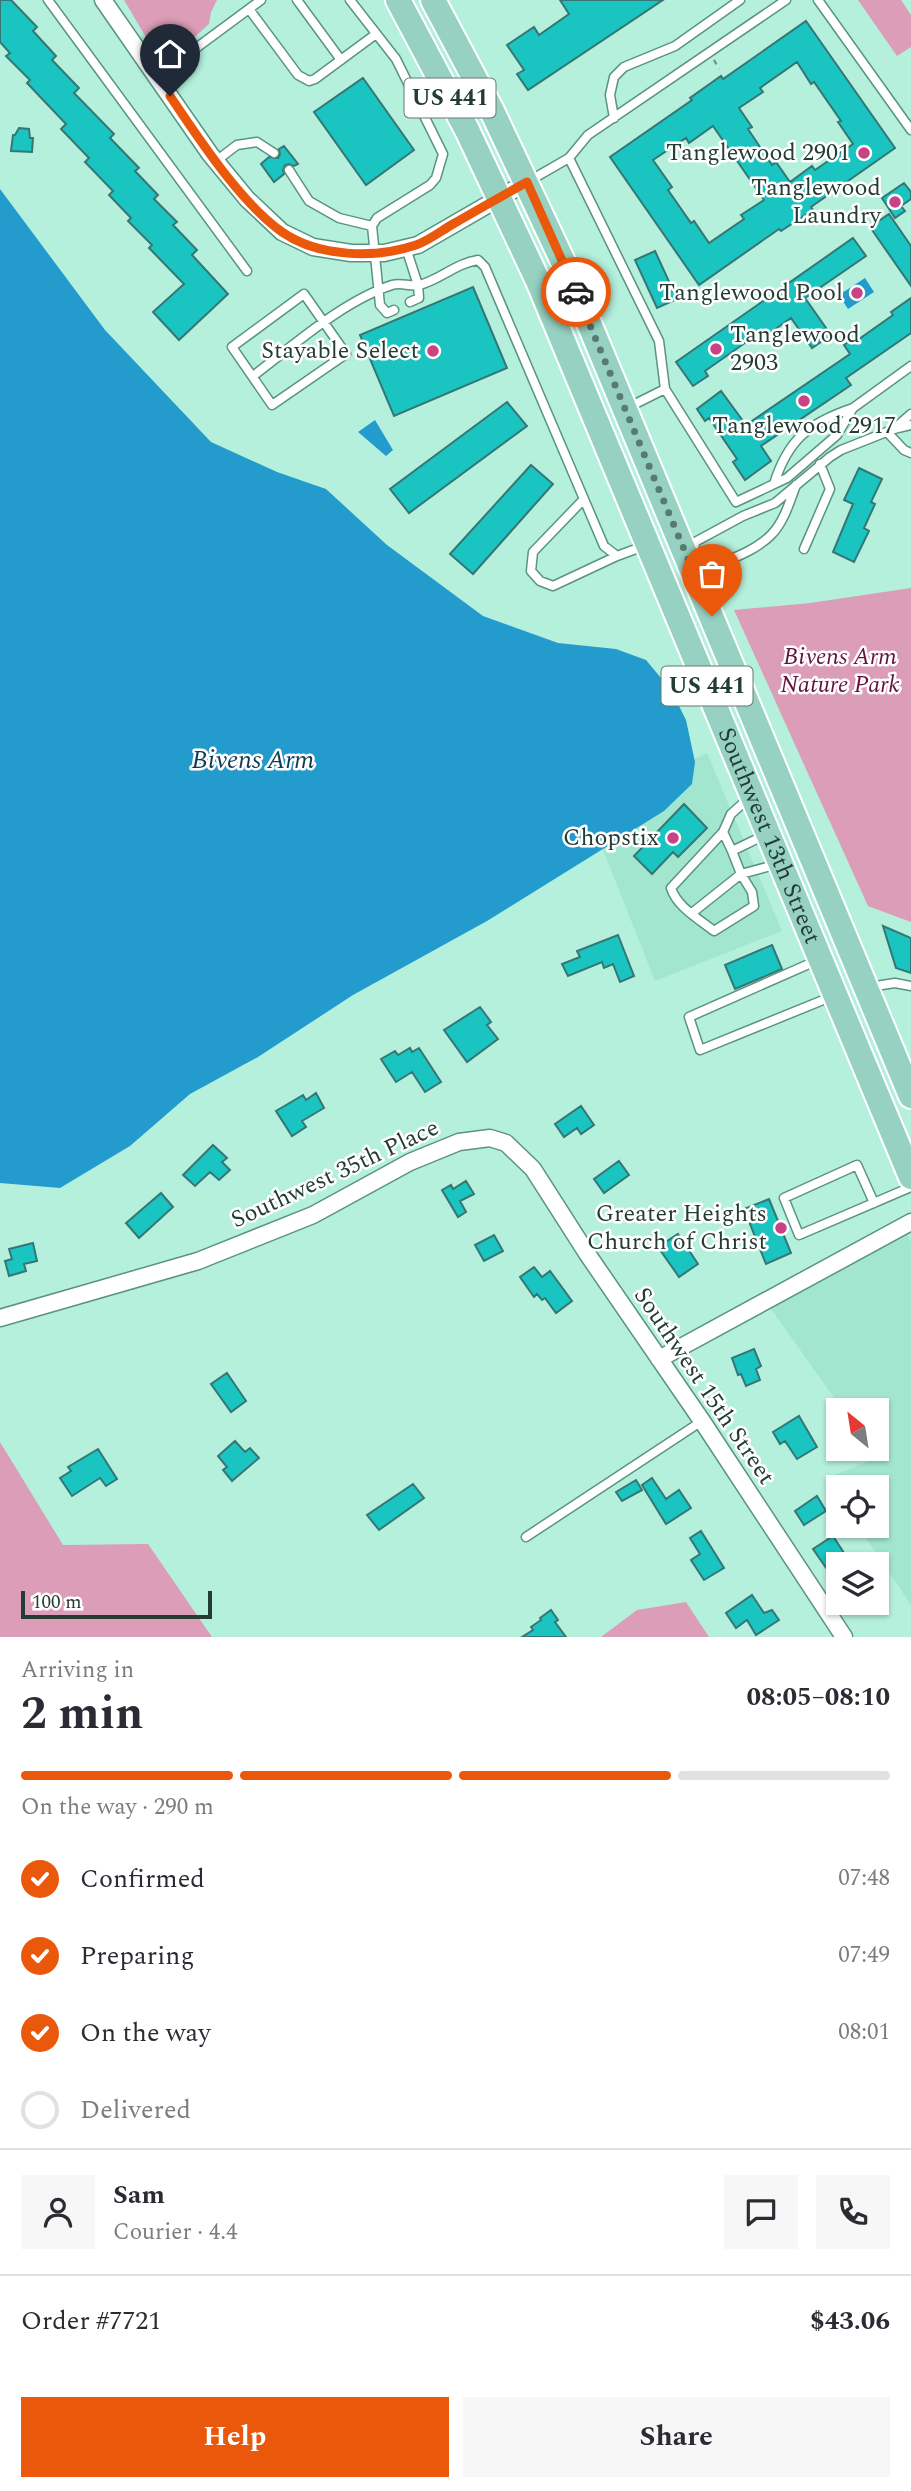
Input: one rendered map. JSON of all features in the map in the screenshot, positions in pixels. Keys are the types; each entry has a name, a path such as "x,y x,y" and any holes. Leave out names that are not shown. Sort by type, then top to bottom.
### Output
{"main road":[{"name":"Southwest 13th Street","path":"398,0 500,197 574,364 911,1177"},
{"name":"Southwest 13th Street","path":"433,0 527,182 566,268 909,1086"}],"street":[{"path":"103,0 216,161 247,199 282,232 313,247 351,253 374,253 418,245 527,182"},
{"path":"661,576 691,561"},
{"name":"Southwest 35th Place","path":"0,1318 198,1261 313,1215 422,1157 459,1142 490,1138"},
{"name":"Southwest 15th Street","path":"490,1138 506,1143 533,1169 844,1637"},
{"path":"659,1359 911,1222"}],"lane":[{"path":"48,0 247,271"},
{"path":"157,77 261,0"},
{"path":"297,0 341,60"},
{"path":"350,0 396,59 443,154 436,178 430,185 377,218 372,226 380,305 387,313 394,310"},
{"path":"614,118 610,95 614,77 624,67 675,46 740,0"},
{"path":"527,182 569,158 588,135 786,0"},
{"path":"818,0 911,130"},
{"path":"249,9 303,79 315,79 376,34"},
{"path":"216,161 237,145 257,142 274,153"},
{"path":"569,158 659,341 665,389 736,502 787,478 837,435 853,408"},
{"path":"289,170 309,201 339,218 372,226"},
{"path":"406,248 418,285 419,298 410,302"},
{"path":"253,376 326,322 378,290 396,283 418,285 478,260 485,267 604,546 617,556"},
{"path":"304,293 346,354 272,405 253,376 232,347 304,293"},
{"path":"774,484 786,452 801,435 825,419 853,408 911,366"},
{"path":"625,409 665,389"},
{"path":"891,431 911,414"},
{"path":"796,485 786,511 772,534 746,552 706,569 691,561 695,542 743,516 775,503 820,464 841,450 911,425"},
{"path":"891,431 904,450 911,453"},
{"path":"804,549 830,489 820,464"},
{"path":"583,500 533,552 531,571 540,581 553,586 647,545"},
{"path":"723,832 752,892 754,906 714,931 675,899 671,888 723,832 731,814 752,794"},
{"path":"732,851 769,833"},
{"path":"692,913 741,874 781,863"},
{"path":"821,959 689,1017 700,1050 836,995"},
{"path":"866,988 895,983 911,986"},
{"path":"874,1203 858,1165 784,1198 799,1235 874,1203 911,1187"},
{"path":"526,1537 702,1421"}],"shaded area":[{"path":"707,753 782,931 655,981 594,827 687,763"},
{"path":"907,1233 911,1242 911,1605 889,1572 889,1552 875,1552 866,1538 889,1538 889,1475 834,1475 869,1461 889,1461 889,1398 834,1398 766,1302"}],"green space":[{"path":"124,0 217,0 209,24 178,48 167,52 159,50 151,43"},
{"path":"858,0 901,0 911,15 911,47 897,56"},
{"name":"Bivens Arm Nature Park","path":"911,588 911,922 868,906 734,610 810,603"},
{"path":"0,1442 63,1545 148,1544 212,1637 0,1637"},
{"path":"686,1602 709,1637 601,1637 637,1610"}],"water":[{"name":"Bivens Arm","path":"0,189 105,330 211,442 277,472 326,489 387,545 483,616 558,643 616,649 646,660 671,690 686,720 695,762 692,784 664,811 487,921 353,995 258,1057 190,1094 130,1146 60,1188 0,1183"},
{"name":"Tanglewood Pool","path":"865,278 874,292 848,309 839,295"},
{"path":"375,420 393,450 386,456 358,432"}],"building":[{"path":"0,0 11,0 37,27 33,31 56,56 52,60 79,88 74,93 114,134 110,138 139,168 135,171 158,195 154,199 177,222 173,225 197,250 192,255 228,294 179,340 153,312 184,284 149,248 152,245 128,221 131,218 109,195 113,191 85,162 89,158 61,129 66,124 27,83 30,80 6,56 10,53 0,42"},
{"path":"560,0 663,0 528,90 517,74 524,70 507,45 534,27 539,35 569,14"},
{"name":"Tanglewood 2901","path":"806,21 895,148 811,207 813,210 781,231 779,229 699,285 610,157 692,100 690,98 721,76 723,79","holes":["797,62 841,121 838,122 853,144 815,170 812,166 790,182 776,162 772,165 748,129 752,127 739,108 763,92 760,88","713,126 764,200 741,215 744,219 709,243 668,190 672,187 653,160 686,138 689,143"]},
{"path":"363,78 414,150 366,185 314,112"},
{"path":"19,128 29,129 30,138 33,138 32,152 11,151 13,135"},
{"path":"284,146 298,164 285,165 284,174 274,182 261,164 269,157 278,158 279,149"},
{"name":"Tanglewood Laundry","path":"904,183 911,192 911,199 901,206 905,211 895,218 882,198"},
{"path":"889,214 911,246 911,286 870,227"},
{"path":"853,238 866,256 805,298 831,335 812,348 791,318 766,336 762,331 705,371 708,376 693,386 676,362"},
{"path":"655,251 677,299 657,308 635,260"},
{"name":"Stayable Select","path":"473,287 507,368 394,416 360,335"},
{"path":"911,298 911,333 846,378 851,385 761,446 771,461 745,480 733,462 737,459 709,418 705,421 697,409 721,391 746,425 850,354 844,345 857,336 859,339 893,315 891,312"},
{"path":"507,402 527,426 409,513 390,489"},
{"path":"531,465 553,484 473,574 450,554"},
{"path":"859,468 882,479 871,502 875,504 864,528 869,531 854,562 833,552 853,504 844,500"},
{"path":"684,804 707,828 678,857 673,852 652,874 634,856"},
{"path":"883,926 911,938 911,973 896,968"},
{"path":"618,935 634,976 620,982 613,964 604,968 602,962 568,976 562,964 580,957 577,951"},
{"path":"772,945 782,969 735,989 725,965"},
{"path":"480,1007 491,1022 487,1025 498,1039 467,1062 444,1030"},
{"path":"410,1048 412,1052 419,1048 441,1082 425,1092 412,1072 396,1082 381,1059 395,1051 398,1055"},
{"path":"316,1093 324,1108 302,1121 306,1127 292,1136 276,1111 303,1095 306,1100"},
{"path":"581,1106 594,1125 581,1134 577,1128 564,1137 555,1124"},
{"path":"213,1145 227,1158 222,1162 230,1170 219,1180 210,1172 195,1186 183,1175"},
{"path":"619,1161 629,1175 604,1193 594,1179"},
{"path":"466,1181 474,1194 460,1201 466,1212 458,1217 442,1190 451,1185 453,1189"},
{"path":"161,1193 173,1207 139,1238 126,1223"},
{"path":"769,1199 791,1253 766,1264 744,1209"},
{"path":"678,1234 698,1264 679,1277 658,1247"},
{"path":"494,1235 503,1251 484,1261 475,1245"},
{"path":"33,1243 37,1261 24,1264 26,1271 9,1276 5,1261 12,1259 9,1249"},
{"path":"534,1267 542,1277 550,1271 572,1301 556,1313 545,1298 542,1300 537,1294 534,1297 520,1277"},
{"path":"754,1349 761,1366 756,1369 760,1380 746,1386 741,1374 738,1375 732,1358"},
{"path":"227,1373 246,1401 231,1412 211,1384"},
{"path":"799,1416 817,1447 797,1459 785,1441 780,1444 773,1432"},
{"path":"235,1441 245,1452 250,1448 259,1458 232,1481 223,1470 227,1467 218,1456"},
{"path":"98,1449 117,1479 106,1486 100,1478 72,1496 60,1478 71,1471 68,1467"},
{"path":"652,1478 666,1499 679,1490 691,1508 666,1524 642,1485"},
{"path":"636,1480 642,1490 622,1501 616,1492"},
{"path":"413,1484 424,1498 379,1530 367,1515"},
{"path":"817,1496 826,1511 804,1525 795,1511"},
{"path":"701,1531 724,1568 704,1580 691,1560 700,1554 690,1538"},
{"path":"834,1538 843,1552 826,1552 826,1568 813,1549"},
{"path":"752,1595 764,1613 772,1610 779,1620 756,1635 747,1620 736,1628 726,1613"},
{"path":"551,1610 558,1620 555,1622 566,1637 522,1637 533,1630 531,1627"}],"way so far":[{"path":"576,292 712,616"}],"place":[{"name":"Tanglewood 2901","path":"864,153"},
{"name":"Tanglewood Laundry","path":"895,202"},
{"name":"Tanglewood Pool","path":"857,293"},
{"name":"Tanglewood 2903","path":"716,349"},
{"name":"Stayable Select","path":"433,351"},
{"name":"Tanglewood 2917","path":"804,401"},
{"name":"Chopstix","path":"673,838"},
{"name":"Greater Heights Church of Christ","path":"781,1228"}],"route":[{"path":"170,96 211,155 247,199 282,232 313,247 351,253 384,253 418,245 527,182 576,292"}]}
